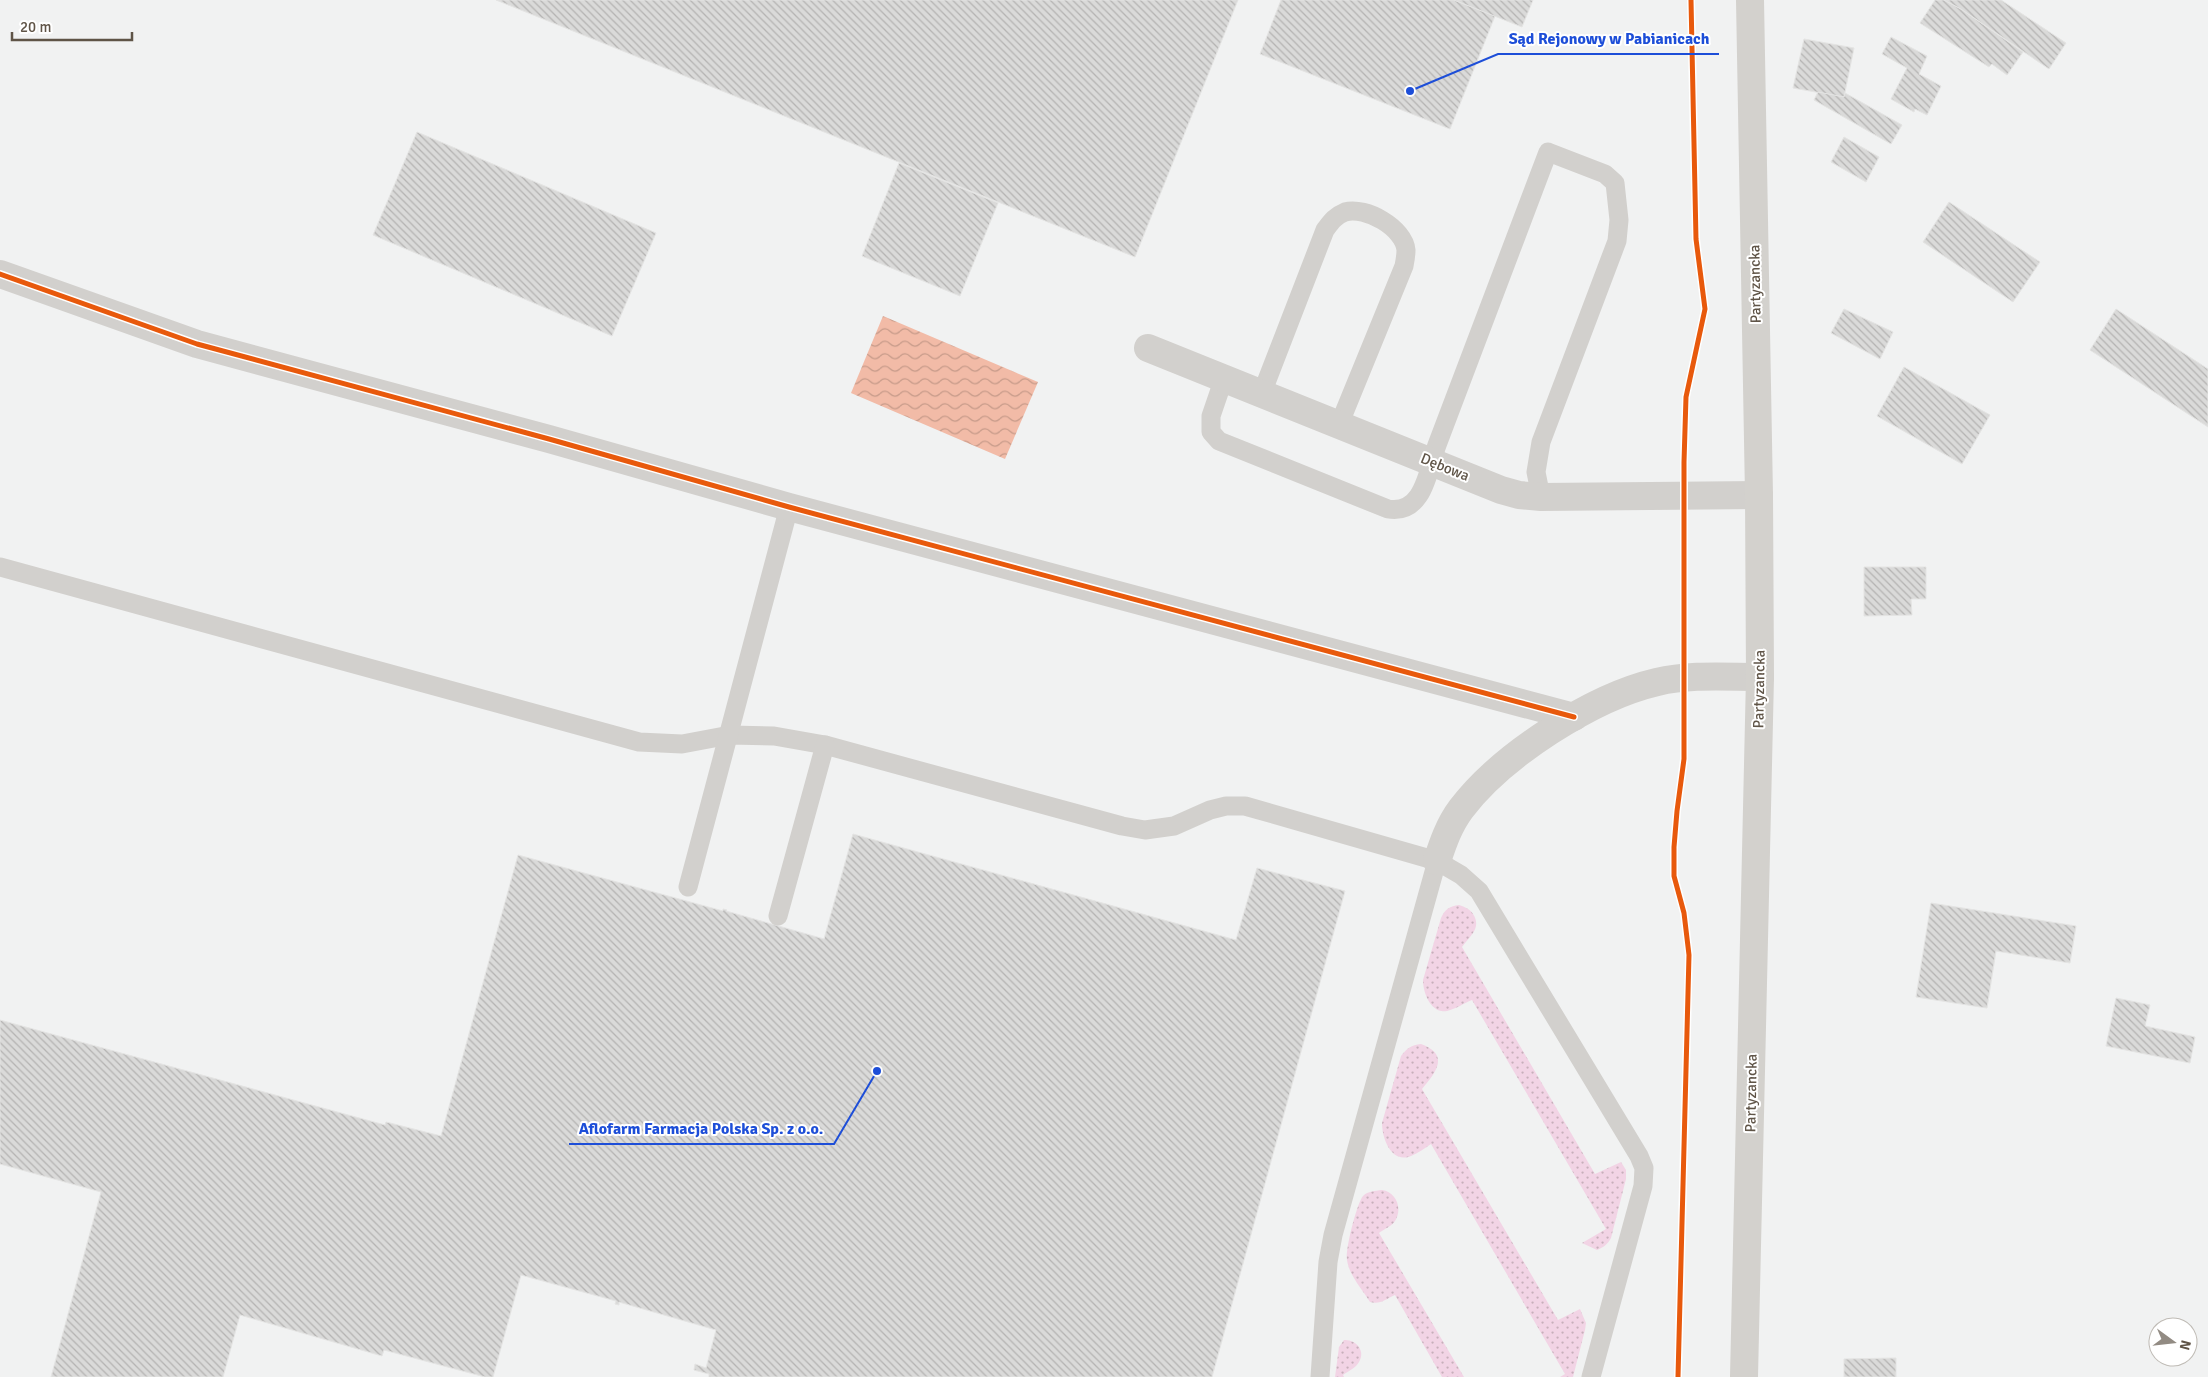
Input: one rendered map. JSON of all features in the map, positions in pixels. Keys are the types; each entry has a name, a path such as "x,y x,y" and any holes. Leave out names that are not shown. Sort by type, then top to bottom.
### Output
{"main road":[{"name":"Partyzancka","path":"1744,1377 1760,677 1759,495 1750,0"}],"street":[{"path":"0,274 116,317 197,344 539,436 789,507 1574,717"},
{"name":"Dębowa","path":"1148,348 1501,490 1519,495 1541,497 1759,495"},
{"path":"1437,861 1445,836 1460,811 1479,787 1540,739 1574,717 1636,687 1659,682 1700,678 1760,677"}],"lane":[{"path":"1224,378 1211,416 1211,432 1219,441 1388,509 1409,508 1418,498 1548,152 1605,174 1615,183 1620,220 1617,240 1541,442 1536,472 1541,497"},
{"path":"1262,393 1333,218 1346,212 1363,213 1381,219 1398,231 1406,249 1404,266 1339,425"},
{"path":"688,887 730,735 789,507"},
{"path":"0,567 639,742 682,744 730,735 774,736 825,745 1122,826 1146,830 1174,826 1210,810 1245,806 1437,861 1461,875 1479,891 1639,1156 1644,1168 1643,1186 1591,1377"},
{"path":"778,916 825,745"},
{"path":"1320,1377 1328,1262 1333,1235 1437,861"}],"shaded area":[{"path":"1459,905 1472,912 1476,924 1474,932 1462,947 1595,1174 1621,1162 1626,1170 1626,1179 1611,1238 1605,1246 1597,1250 1582,1243 1606,1229 1472,1000 1450,1010 1441,1011 1432,1006 1426,996 1423,980 1441,918 1448,908"},
{"path":"1421,1044 1436,1053 1438,1059 1438,1065 1432,1077 1422,1089 1558,1320 1580,1309 1586,1323 1573,1377 1560,1377 1565,1374 1431,1144 1414,1155 1404,1157 1393,1153 1386,1142 1382,1123 1401,1056 1410,1047"},
{"path":"1382,1190 1387,1191 1394,1197 1397,1201 1398,1211 1394,1223 1379,1233 1464,1377 1442,1377 1395,1295 1380,1302 1370,1302 1350,1271 1347,1255 1355,1217 1361,1200 1365,1194"},
{"path":"1344,1340 1352,1341 1359,1346 1361,1358 1356,1366 1343,1375 1344,1377 1335,1377 1339,1347"}],"water":[{"path":"883,316 1038,382 1005,459 851,393"}],"building":[{"path":"496,0 1238,0 1135,257"},
{"path":"1281,0 1454,0 1495,16 1450,129 1260,54"},
{"path":"1454,0 1533,0 1522,27"},
{"path":"1935,0 1944,0 1961,9 2023,52 2007,75 1992,64 1989,67 1920,23"},
{"path":"1944,0 2001,0 2066,43 2049,69 1961,9"},
{"path":"1891,37 1927,56 1919,74 1941,86 1927,115 1915,109 1914,112 1891,99 1907,68 1882,54"},
{"path":"1804,39 1854,48 1844,97 1793,88"},
{"path":"1818,92 1844,97 1845,93 1902,125 1891,144 1814,100"},
{"path":"417,132 656,233 612,336 373,235"},
{"path":"1844,137 1879,157 1866,182 1831,162"},
{"path":"899,163 998,203 960,296 862,256"},
{"path":"1949,202 2040,262 2013,302 1923,242"},
{"path":"1844,309 1893,332 1880,359 1831,333"},
{"path":"2116,309 2208,369 2208,427 2090,350"},
{"path":"1904,367 1990,415 1962,464 1877,416"},
{"path":"1864,567 1926,567 1926,599 1911,599 1912,615 1864,616"},
{"path":"853,834 1236,940 1257,868 1345,891 1212,1377 709,1377 709,1374 694,1370 695,1364 706,1368 716,1330 619,1302 619,1305 615,1304 616,1301 521,1275 493,1377 485,1377 384,1350 382,1356 240,1315 223,1377 51,1377 101,1192 0,1164 0,1020 385,1125 386,1122 441,1136 518,855 723,911 723,909 727,910 824,939"},
{"path":"1931,903 2076,926 2070,963 1996,951 1987,1008 1916,997"},
{"path":"2116,998 2150,1005 2145,1026 2195,1037 2190,1063 2106,1046"},
{"path":"1896,1358 1896,1377 1844,1377 1844,1359"}],"cycle path":[{"path":"1678,1377 1689,955 1684,913 1674,876 1674,847 1684,759 1684,462 1686,397 1705,309 1696,239 1691,0"},
{"path":"0,274 197,344 549,439 789,507 1574,717"}],"place":[{"name":"Sąd Rejonowy w Pabianicach","path":"1410,91"},
{"name":"Aflofarm Farmacja Polska Sp. z o.o.","path":"877,1071"}]}
